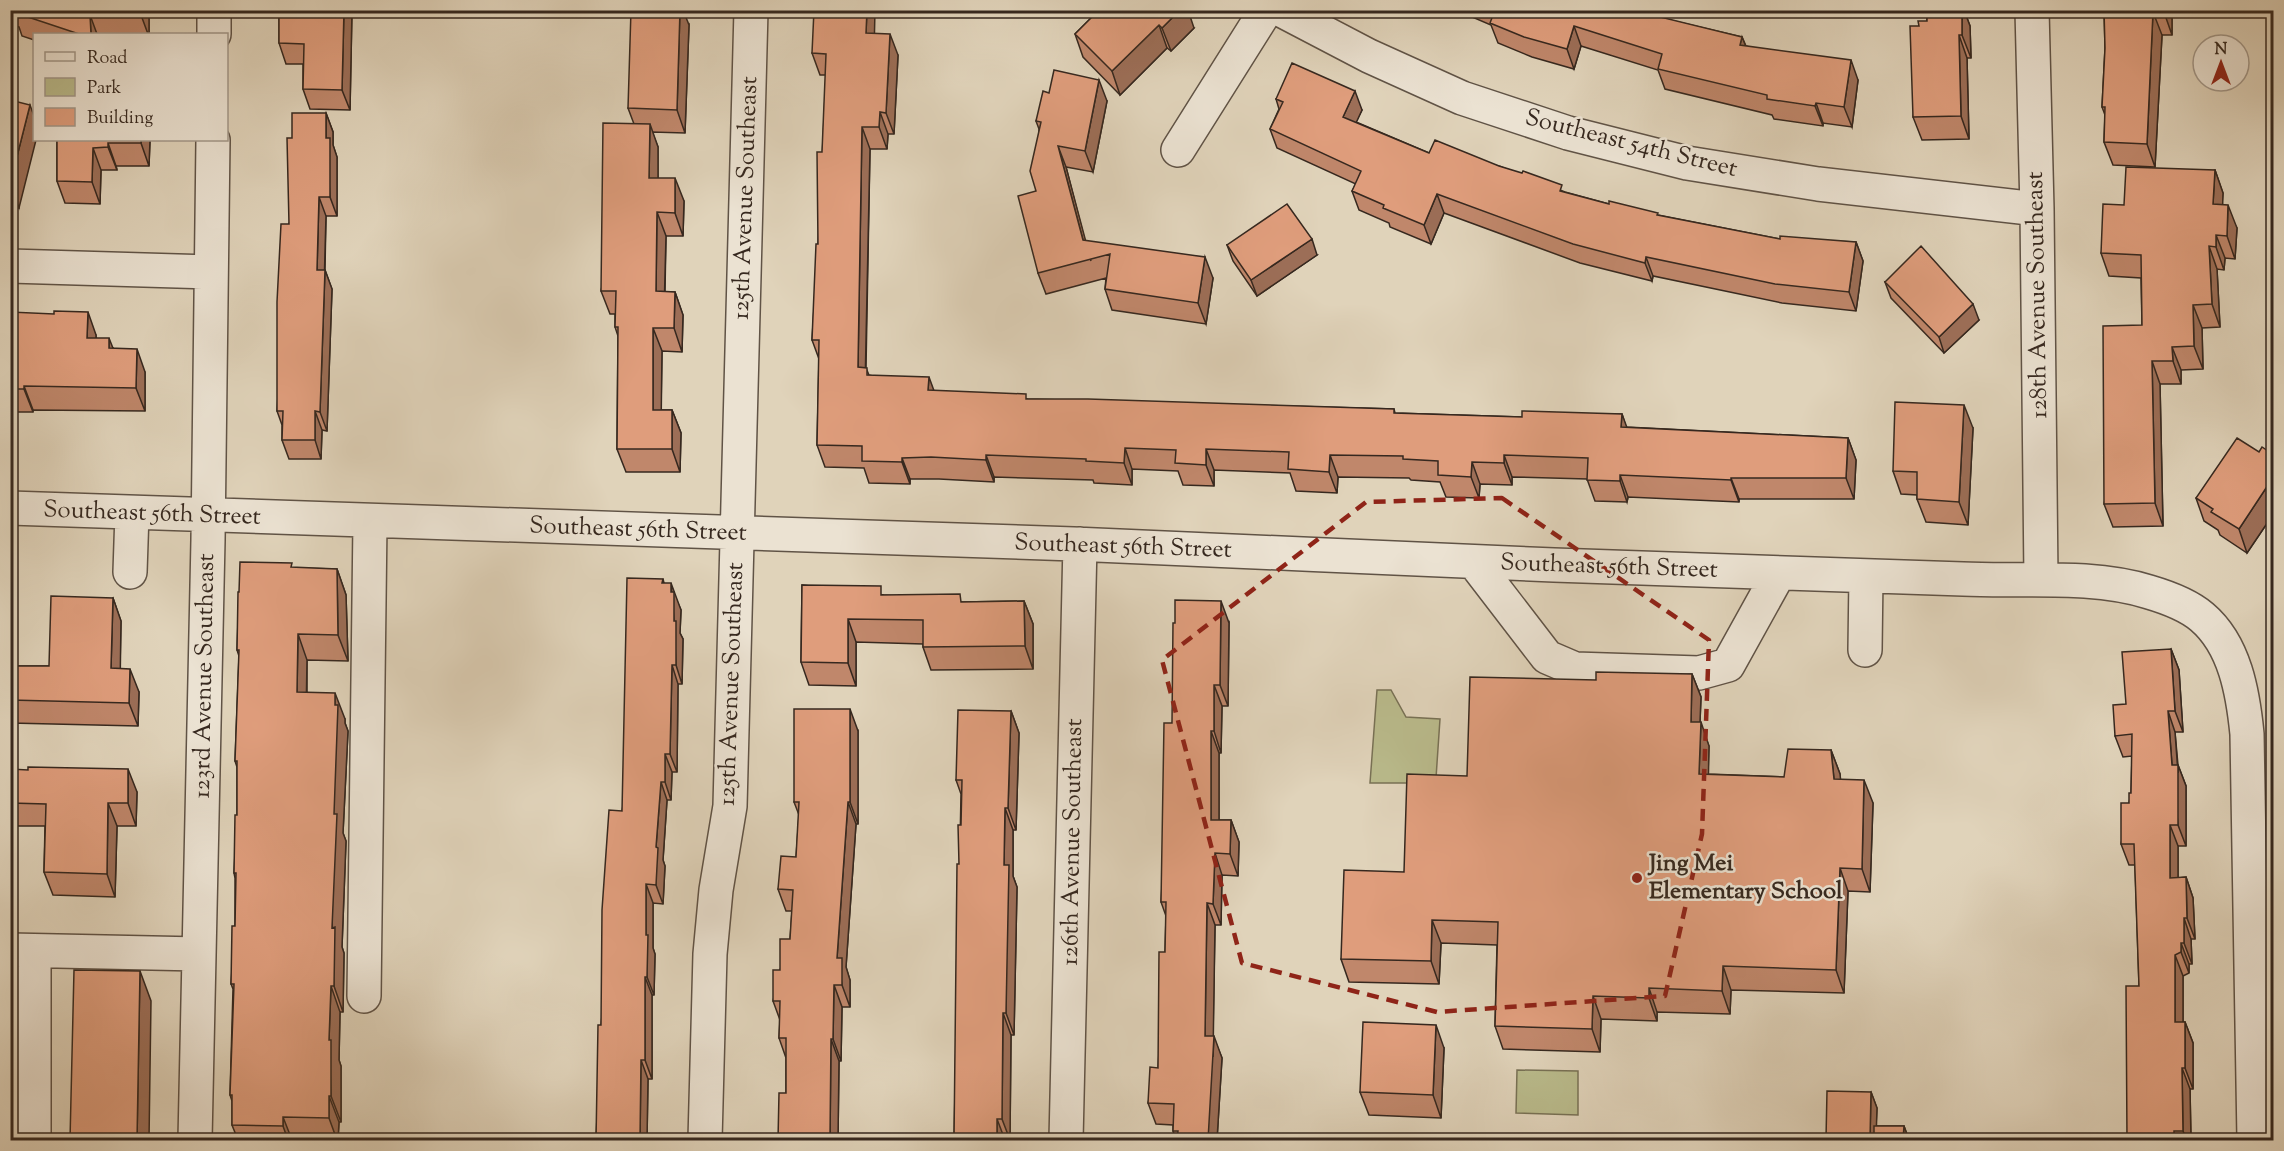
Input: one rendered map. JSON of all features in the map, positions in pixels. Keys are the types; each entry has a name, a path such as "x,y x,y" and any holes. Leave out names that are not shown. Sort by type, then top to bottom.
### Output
{"street":[{"path":"214,10 214,33"},
{"name":"125th Avenue Southeast","path":"705,1140 710,954 716,890 730,806 751,10"},
{"path":"1178,150 1266,10"},
{"name":"Southeast 54th Street","path":"1281,10 1369,56 1462,98 1568,133 1687,163 1818,184 2037,209"},
{"name":"128th Avenue Southeast","path":"2032,10 2037,209 2041,579"},
{"name":"123rd Avenue Southeast","path":"195,1140 213,141"},
{"path":"10,266 211,272"},
{"name":"Southeast 56th Street","path":"10,508 370,522 1080,544 1474,562 1978,580 2041,579 2116,585 2147,591 2181,604 2202,617 2219,638 2235,668 2243,694 2247,734 2254,1140"},
{"path":"130,572 132,513"},
{"path":"364,996 370,522"},
{"name":"126th Avenue Southeast","path":"1066,1140 1080,544"},
{"path":"1474,562 1547,657 1575,669 1699,674 1728,665 1779,573"},
{"path":"1865,650 1866,576"},
{"path":"34,1140 22,950 199,954"}],"highlighted area":[{"path":"1502,498 1709,640 1702,834 1665,996 1437,1012 1242,963 1162,660 1366,502"}],"green space":[{"path":"1377,690 1391,690 1406,717 1440,719 1436,778 1431,783 1370,783"},
{"path":"1517,1070 1578,1071 1578,1115 1516,1113"}],"building":[{"path":"14,10 141,10 141,15 90,15 91,33 76,33 13,12"},
{"path":"279,10 344,10 342,90 303,89 304,44 279,43"},
{"path":"631,10 680,10 677,110 628,108"},
{"path":"814,10 867,10 866,33 890,34 886,113 880,112 879,127 862,127 858,367 867,368 867,375 929,377 928,390 1026,394 1026,399 1394,409 1394,413 1522,417 1522,411 1622,414 1621,427 1848,438 1846,478 1731,478 1731,480 1620,475 1620,481 1587,480 1588,458 1504,455 1504,463 1472,462 1471,477 1438,475 1438,461 1403,459 1403,456 1330,455 1329,472 1288,469 1289,452 1206,449 1206,465 1175,463 1176,450 1125,448 1124,463 986,455 986,460 931,457 902,458 902,462 862,461 862,446 817,445 819,340 812,340 816,244 818,244 817,152 822,152 826,54 812,53"},
{"path":"1099,10 1180,10 1162,28 1159,25 1112,71 1075,34"},
{"path":"1495,10 1653,10 1652,15 1742,37 1740,45 1851,60 1844,107 1816,103 1815,106 1767,99 1767,95 1658,69 1662,54 1574,26 1567,49 1524,37 1490,23"},
{"path":"1927,10 1962,10 1962,35 1959,35 1961,116 1913,117 1910,26 1919,26 1918,21 1927,21"},
{"path":"2104,10 2164,10 2164,12 2153,12 2147,144 2104,142 2105,107 2102,107"},
{"path":"1292,63 1355,91 1343,117 1429,153 1435,140 1499,166 1522,173 1523,171 1562,185 1560,191 1609,204 1609,201 1658,213 1657,215 1780,239 1780,236 1856,242 1849,292 1775,284 1646,257 1645,263 1573,244 1437,194 1424,225 1383,208 1384,205 1352,191 1361,171 1270,129 1283,102 1276,99"},
{"path":"1054,70 1099,80 1085,151 1058,146 1083,240 1205,257 1198,303 1105,289 1110,254 1038,273 1018,196 1036,191 1030,171 1041,122 1036,121 1043,91 1049,93"},
{"path":"10,100 30,105 10,184"},
{"path":"292,113 326,113 326,138 330,138 330,197 319,197 317,270 325,270 320,412 315,411 315,440 282,440 283,411 277,411 277,302 281,224 289,224 287,138 292,138"},
{"path":"603,123 650,124 649,178 675,178 675,213 657,212 656,291 675,292 674,328 653,328 653,410 672,410 672,449 617,449 616,291 601,291"},
{"path":"57,141 141,141 141,143 108,143 108,147 93,148 92,182 57,181"},
{"path":"2126,167 2215,170 2213,204 2228,205 2227,236 2216,235 2216,247 2209,246 2212,304 2193,305 2194,346 2172,347 2173,361 2152,361 2155,503 2104,504 2103,326 2142,325 2141,255 2101,253 2103,204 2124,205"},
{"path":"1287,204 1312,239 1251,280 1227,245"},
{"path":"1921,246 1973,304 1939,337 1885,282"},
{"path":"54,311 88,312 87,338 109,338 109,348 137,349 136,388 24,386 24,389 10,389 10,312 54,314"},
{"path":"1895,402 1964,405 1959,502 1917,499 1917,472 1893,471"},
{"path":"2237,438 2259,452 2262,447 2274,455 2274,504 2268,485 2239,529 2211,512 2213,509 2196,498"},
{"path":"240,562 292,563 291,567 337,569 338,635 298,634 297,692 335,693 335,705 338,705 334,814 337,814 332,928 335,927 334,986 331,986 329,1118 283,1117 283,1126 232,1125 232,1095 230,1095 234,984 231,984 232,926 235,926 237,761 235,761"},
{"path":"627,578 663,579 662,583 671,583 671,592 674,592 674,621 676,621 676,665 672,665 670,754 665,754 665,782 661,782 656,847 658,848 656,885 646,884 646,935 648,935 647,977 645,977 645,1060 641,1060 640,1140 596,1140 598,1025 601,1025 602,910 609,810 622,811"},
{"path":"802,585 881,586 881,595 960,594 961,602 1024,601 1025,646 923,647 923,620 848,619 848,663 801,662"},
{"path":"51,596 113,598 111,668 130,669 129,703 10,700 10,666 49,666"},
{"path":"1175,600 1221,601 1220,685 1214,685 1214,731 1211,731 1211,820 1231,820 1230,854 1215,853 1213,904 1207,903 1205,1036 1214,1036 1208,1140 1177,1140 1178,1131 1173,1131 1174,1104 1148,1103 1150,1067 1158,1068 1159,952 1165,952 1166,902 1161,902 1164,723 1172,723"},
{"path":"2171,649 2175,711 2168,711 2172,765 2178,765 2178,825 2170,825 2170,878 2186,877 2187,918 2184,918 2184,943 2181,943 2181,952 2175,955 2175,1022 2185,1022 2185,1068 2182,1068 2183,1131 2174,1131 2174,1140 2127,1140 2126,986 2139,986 2134,844 2121,844 2121,803 2129,803 2129,793 2131,793 2132,734 2115,736 2113,705 2126,704 2122,652"},
{"path":"1596,672 1692,674 1691,722 1701,722 1699,774 1784,777 1788,749 1831,750 1834,779 1864,780 1862,869 1840,868 1836,970 1723,966 1722,991 1649,988 1649,998 1593,996 1592,1029 1495,1026 1498,922 1432,920 1431,961 1341,959 1344,870 1404,872 1407,774 1467,776 1470,677 1596,680"},
{"path":"794,709 850,709 850,802 848,802 837,958 842,958 842,985 834,985 830,1140 778,1140 779,1093 786,1093 786,1038 779,1038 780,1001 773,1001 773,970 780,970 780,939 790,939 793,890 778,889 781,856 796,857 799,802 794,802"},
{"path":"958,710 1011,711 1004,865 1009,865 1006,1013 1003,1013 1002,1119 997,1119 997,1140 954,1140 957,864 959,864 958,825 961,825 962,780 956,780"},
{"path":"28,767 128,769 128,803 108,803 107,874 44,872 46,804 10,803 10,769 28,770"},
{"path":"74,970 140,971 137,1140 70,1140"},
{"path":"1363,1022 1436,1025 1433,1095 1360,1092"},
{"path":"1827,1091 1871,1092 1870,1139 1826,1139"},
{"path":"1874,1126 1904,1126 1903,1140 1874,1140"}],"place":[{"name":"Jing Mei Elementary School","path":"1637,878"}]}
